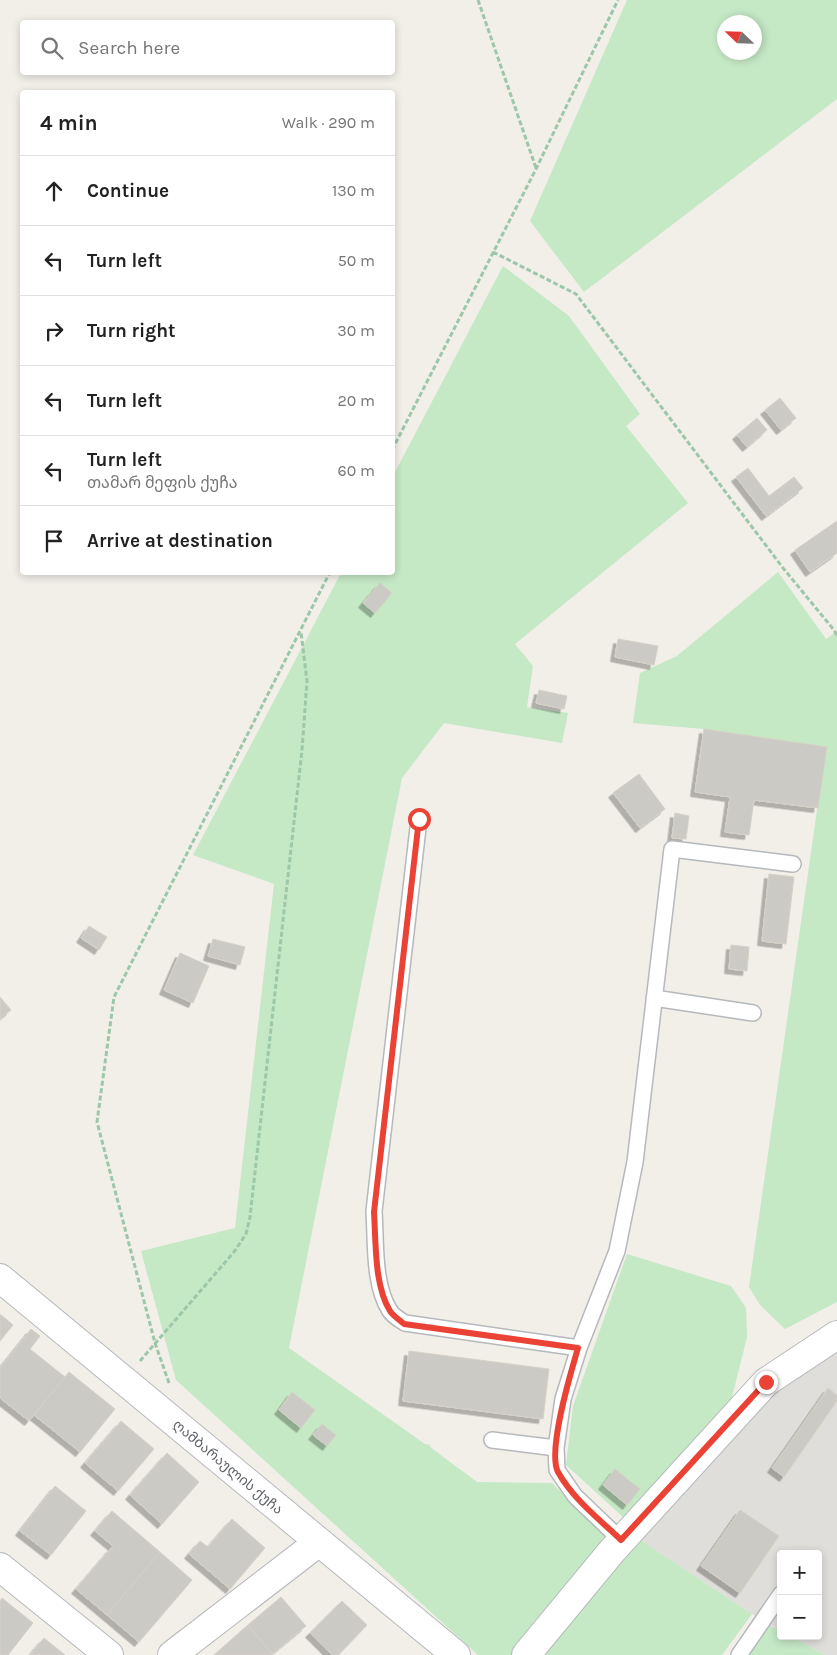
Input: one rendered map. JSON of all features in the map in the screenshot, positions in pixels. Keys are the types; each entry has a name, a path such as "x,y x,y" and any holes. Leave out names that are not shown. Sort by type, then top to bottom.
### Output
{"street":[{"name":"ღამბარაულის ქუჩა","path":"0,1278 456,1655"},
{"path":"526,1655 621,1540 766,1382 837,1335"},
{"path":"172,1655 319,1542"},
{"path":"0,1567 109,1655"}],"lane":[{"path":"419,819 374,1212 376,1261 383,1297 390,1313 404,1324 578,1348"},
{"path":"621,1540 575,1496 557,1470 556,1448 563,1399 578,1348 617,1251 635,1162 672,850 793,864"},
{"path":"654,998 753,1013"},
{"path":"492,1440 556,1448"},
{"path":"739,1655 780,1595"}],"path":[{"path":"478,0 536,169"},
{"path":"395,444 536,169 618,0"},
{"path":"494,252 576,294 783,568 837,636"},
{"path":"171,1388 155,1343 97,1122 114,997 329,575"},
{"path":"123,1380 234,1252 246,1234 250,1217 302,750 307,682 301,631"}],"shaded area":[{"path":"837,1345 837,1655 825,1655 797,1640 822,1640 822,1550 777,1550 777,1629 639,1539 772,1391"}],"green space":[{"path":"627,0 837,0 837,99 584,292 530,221"},
{"path":"503,266 569,316 640,414 626,426 688,503 515,644 533,666 527,707 568,713 562,743 444,723 402,778 289,1348 425,1444 430,1445 430,1447 477,1482 552,1483 610,1541 512,1655 478,1655 176,1380 141,1251 235,1228 274,884 193,855 340,575 395,575 395,472"},
{"path":"778,572 826,639 837,631 837,1302 785,1329 760,1305 749,1287 826,747 704,729 633,723 640,673 677,656"},
{"path":"627,1254 731,1286 746,1308 747,1337 729,1409 623,1517 566,1465 573,1406"},
{"path":"639,1539 752,1614 722,1655 543,1655"},
{"path":"769,1625 777,1629 777,1640 797,1640 825,1655 748,1655"}],"building":[{"path":"780,398 796,418 781,430 765,410"},
{"path":"757,418 767,430 747,447 737,435"},
{"path":"748,468 769,496 794,477 803,488 766,516 736,477"},
{"path":"837,521 837,553 810,572 795,550"},
{"path":"380,583 392,593 375,613 363,603"},
{"path":"618,639 658,646 654,665 615,657"},
{"path":"539,690 567,696 564,709 536,703"},
{"path":"704,729 827,747 818,808 754,800 749,835 725,832 730,797 695,792"},
{"path":"639,774 665,809 640,828 613,793"},
{"path":"675,813 689,816 686,839 672,838"},
{"path":"769,874 794,877 786,944 762,941"},
{"path":"89,926 107,937 99,950 81,938"},
{"path":"213,939 245,947 240,965 208,956"},
{"path":"731,945 749,947 747,971 729,969"},
{"path":"180,953 209,966 193,1003 164,990"},
{"path":"0,997 11,1010 0,1019"},
{"path":"0,1314 13,1325 0,1341"},
{"path":"31,1329 40,1336 30,1349 65,1377 29,1421 0,1398 0,1368"},
{"path":"409,1351 549,1369 543,1419 403,1401"},
{"path":"69,1372 115,1409 80,1452 34,1415"},
{"path":"828,1388 837,1395 837,1401 784,1477 772,1468"},
{"path":"292,1392 315,1410 301,1428 279,1410"},
{"path":"121,1421 154,1449 118,1491 85,1463"},
{"path":"322,1424 336,1435 327,1446 313,1435"},
{"path":"167,1453 199,1482 162,1524 130,1495"},
{"path":"615,1469 640,1489 627,1505 603,1485"},
{"path":"55,1486 86,1511 51,1555 20,1531"},
{"path":"740,1510 779,1536 740,1593 701,1566"},
{"path":"112,1511 160,1552 107,1615 76,1589 113,1546 95,1531"},
{"path":"232,1519 265,1548 230,1589 189,1554 200,1541 208,1547"},
{"path":"160,1552 192,1580 139,1642 107,1615"},
{"path":"281,1597 306,1626 272,1654 248,1625"},
{"path":"2,1598 33,1623 8,1655 0,1655 0,1601"},
{"path":"342,1601 367,1625 338,1655 332,1655 310,1633"},
{"path":"248,1625 273,1655 214,1655"},
{"path":"44,1638 65,1655 30,1655"}],"route":[{"path":"419,819 374,1212 376,1261 383,1297 390,1313 404,1324 578,1348 563,1399 556,1448 557,1470 575,1496 621,1540 766,1382"}]}
